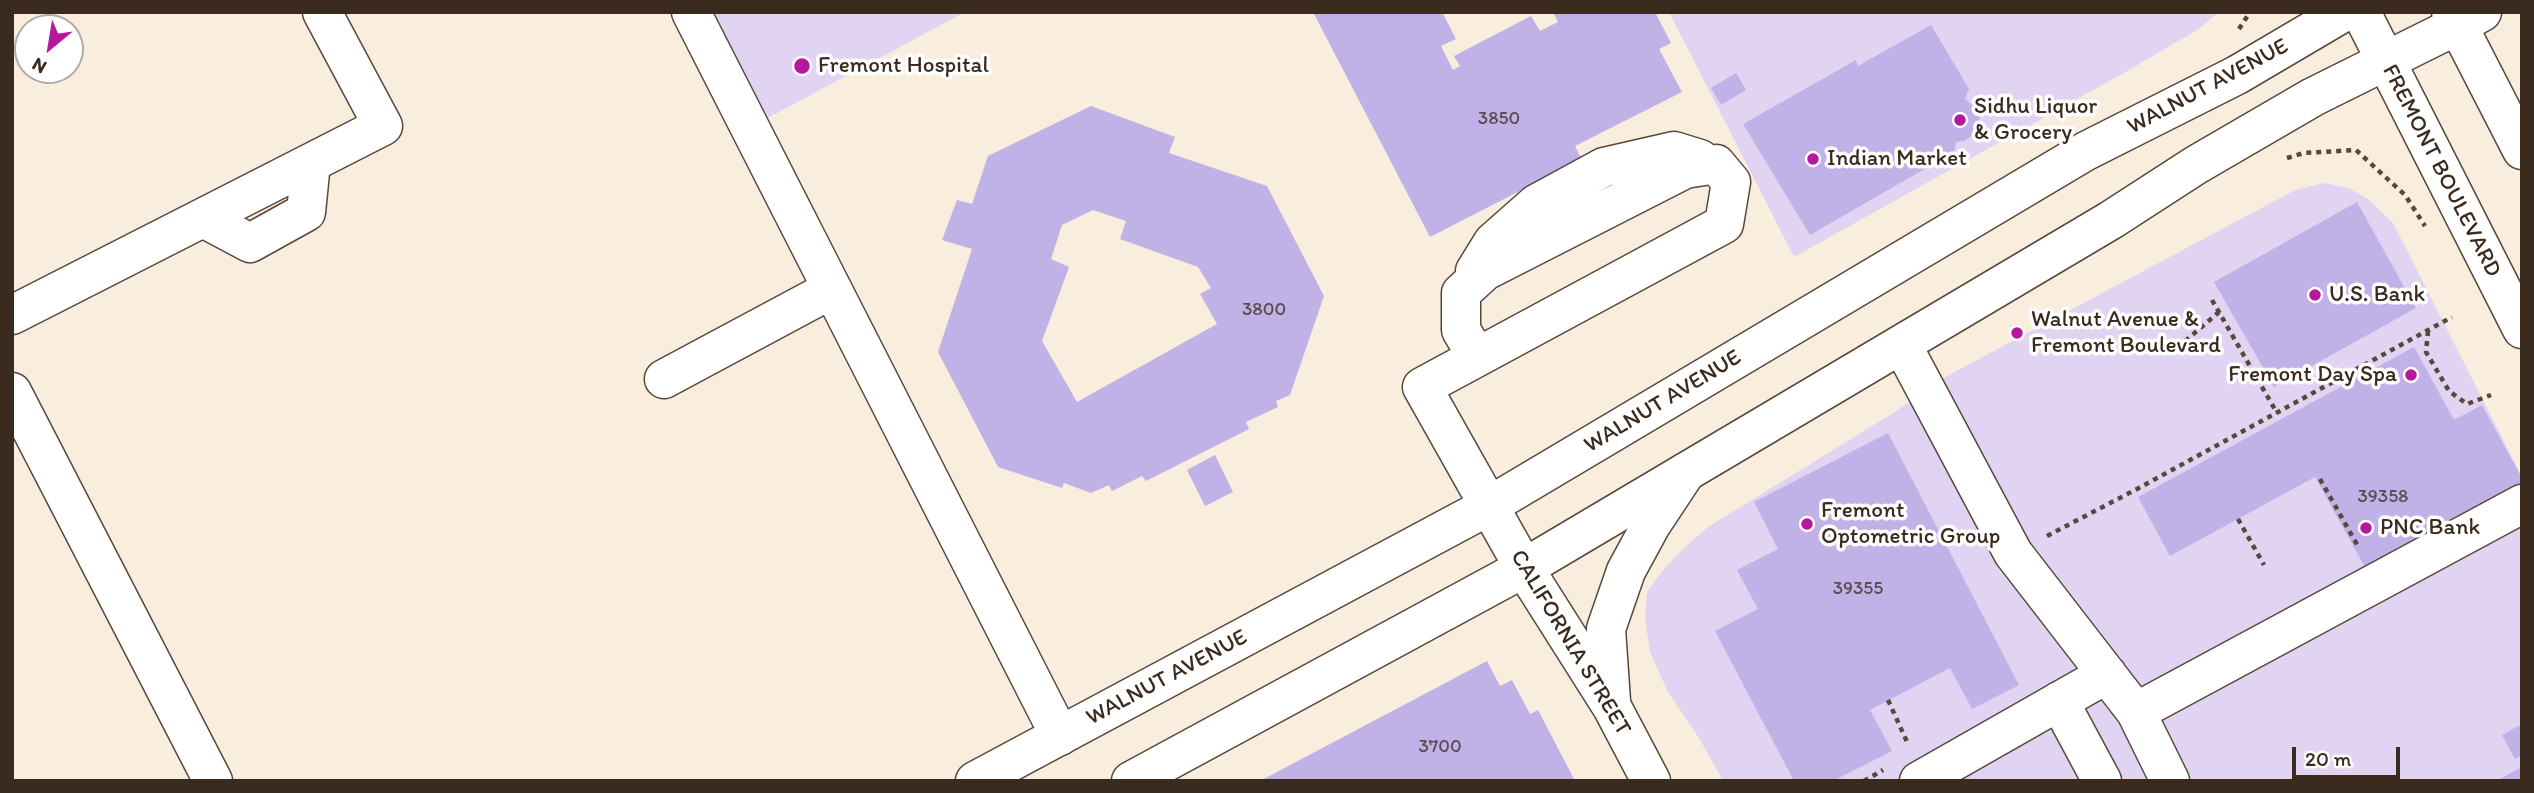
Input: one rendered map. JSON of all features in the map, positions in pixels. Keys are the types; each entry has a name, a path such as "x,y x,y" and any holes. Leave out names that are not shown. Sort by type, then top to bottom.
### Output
{"main road":[{"path":"12,315 204,218 250,243 306,212 311,163 383,126 322,12"},
{"path":"691,12 1059,736"},
{"name":"WALNUT AVENUE","path":"975,781 1487,507 2086,151 2238,75 2344,12"},
{"name":"FREMONT BOULEVARD","path":"2361,12 2522,329"},
{"path":"1132,781 1524,568 2111,220 2196,165 2313,97 2464,16 2522,150"},
{"path":"1716,164 1731,182 1724,224 1477,357 1461,330 1461,293 1485,271 1685,169 1716,164"},
{"path":"664,379 832,289"},
{"path":"1902,345 2013,553 2136,712 2171,781"},
{"name":"CALIFORNIA STREET","path":"1477,357 1422,387 1487,507 1612,707 1651,781"},
{"path":"15,403 213,781"},
{"path":"1612,707 1606,629 1626,571 1651,525 1686,472"},
{"path":"2136,712 2522,504"},
{"path":"1907,768 2048,707 2107,674"},
{"path":"2048,707 2073,781"},
{"path":"2048,707 2102,781"}],"path":[{"path":"2282,160 2304,153 2356,150 2405,195 2426,229"},
{"path":"2212,300 2277,412"},
{"path":"2170,354 2219,313"},
{"path":"2040,540 2452,317"},
{"path":"2428,330 2426,352 2449,391 2467,404 2491,395"},
{"path":"2320,479 2365,557"},
{"path":"2238,519 2264,565"},
{"path":"1864,781 1907,768 1888,700"}],"shaded area":[{"name":"Fremont Hospital","path":"710,12 965,12 766,119"},
{"path":"1669,12 2219,12 2197,30 2129,70 1794,257"},
{"path":"2325,183 2348,188 2368,199 2393,223 2522,477 2522,781 1723,781 1699,738 1668,692 1650,652 1645,619 1647,592 1684,548 1708,527 1890,415 1949,375 2295,190"}],"building":[{"path":"1313,12 1442,12 1456,39 1441,46 1453,70 1460,66 1454,56 1531,16 1540,31 1558,22 1553,12 1655,12 1671,43 1659,49 1682,92 1575,146 1599,194 1543,179 1430,237"},
{"path":"1931,25 1969,89 1965,99 1977,109 1980,118 1976,133 1964,141 1956,142 1954,152 1810,235 1743,124 1856,60 1858,66"},
{"path":"1736,73 1746,90 1721,105 1711,88"},
{"path":"1091,106 1175,137 1169,153 1267,186 1324,296 1290,395 1276,401 1278,407 1246,422 1249,429 1146,481 1142,476 1112,491 1109,485 1091,493 1064,483 1062,488 998,467 938,352 972,249 942,240 957,200 972,204 988,156","holes":["1093,210 1126,221 1120,239 1198,267 1211,288 1200,294 1217,324 1077,402 1042,341 1069,267 1051,259 1062,225"]},
{"name":"U.S. Bank","path":"2357,202 2416,308 2274,387 2214,282"},
{"path":"2414,347 2454,420 2482,405 2522,478 2522,484 2366,569 2315,477 2170,556 2138,497"},
{"path":"1888,433 2019,685 1972,709 1950,668 1870,710 1892,751 1833,781 1794,781 1715,631 1758,609 1737,570 1778,549 1754,502"},
{"path":"1215,455 1233,492 1205,506 1187,470"},
{"path":"1487,661 1500,686 1512,680 1530,714 1538,710 1575,781 1260,781"},
{"path":"2522,724 2522,755 2515,759 2502,735"},
{"path":"2522,767 2522,781 2501,781 2500,779"}],"place":[{"name":"Fremont Hospital","path":"802,66"},
{"name":"Sidhu Liquor & Grocery","path":"1960,120"},
{"name":"Indian Market","path":"1813,159"},
{"name":"U.S. Bank","path":"2315,295"},
{"name":"Walnut Avenue & Fremont Boulevard","path":"2017,333"},
{"name":"Fremont Day Spa","path":"2411,375"},
{"name":"Fremont Optometric Group","path":"1807,524"},
{"name":"PNC Bank","path":"2366,528"}]}
